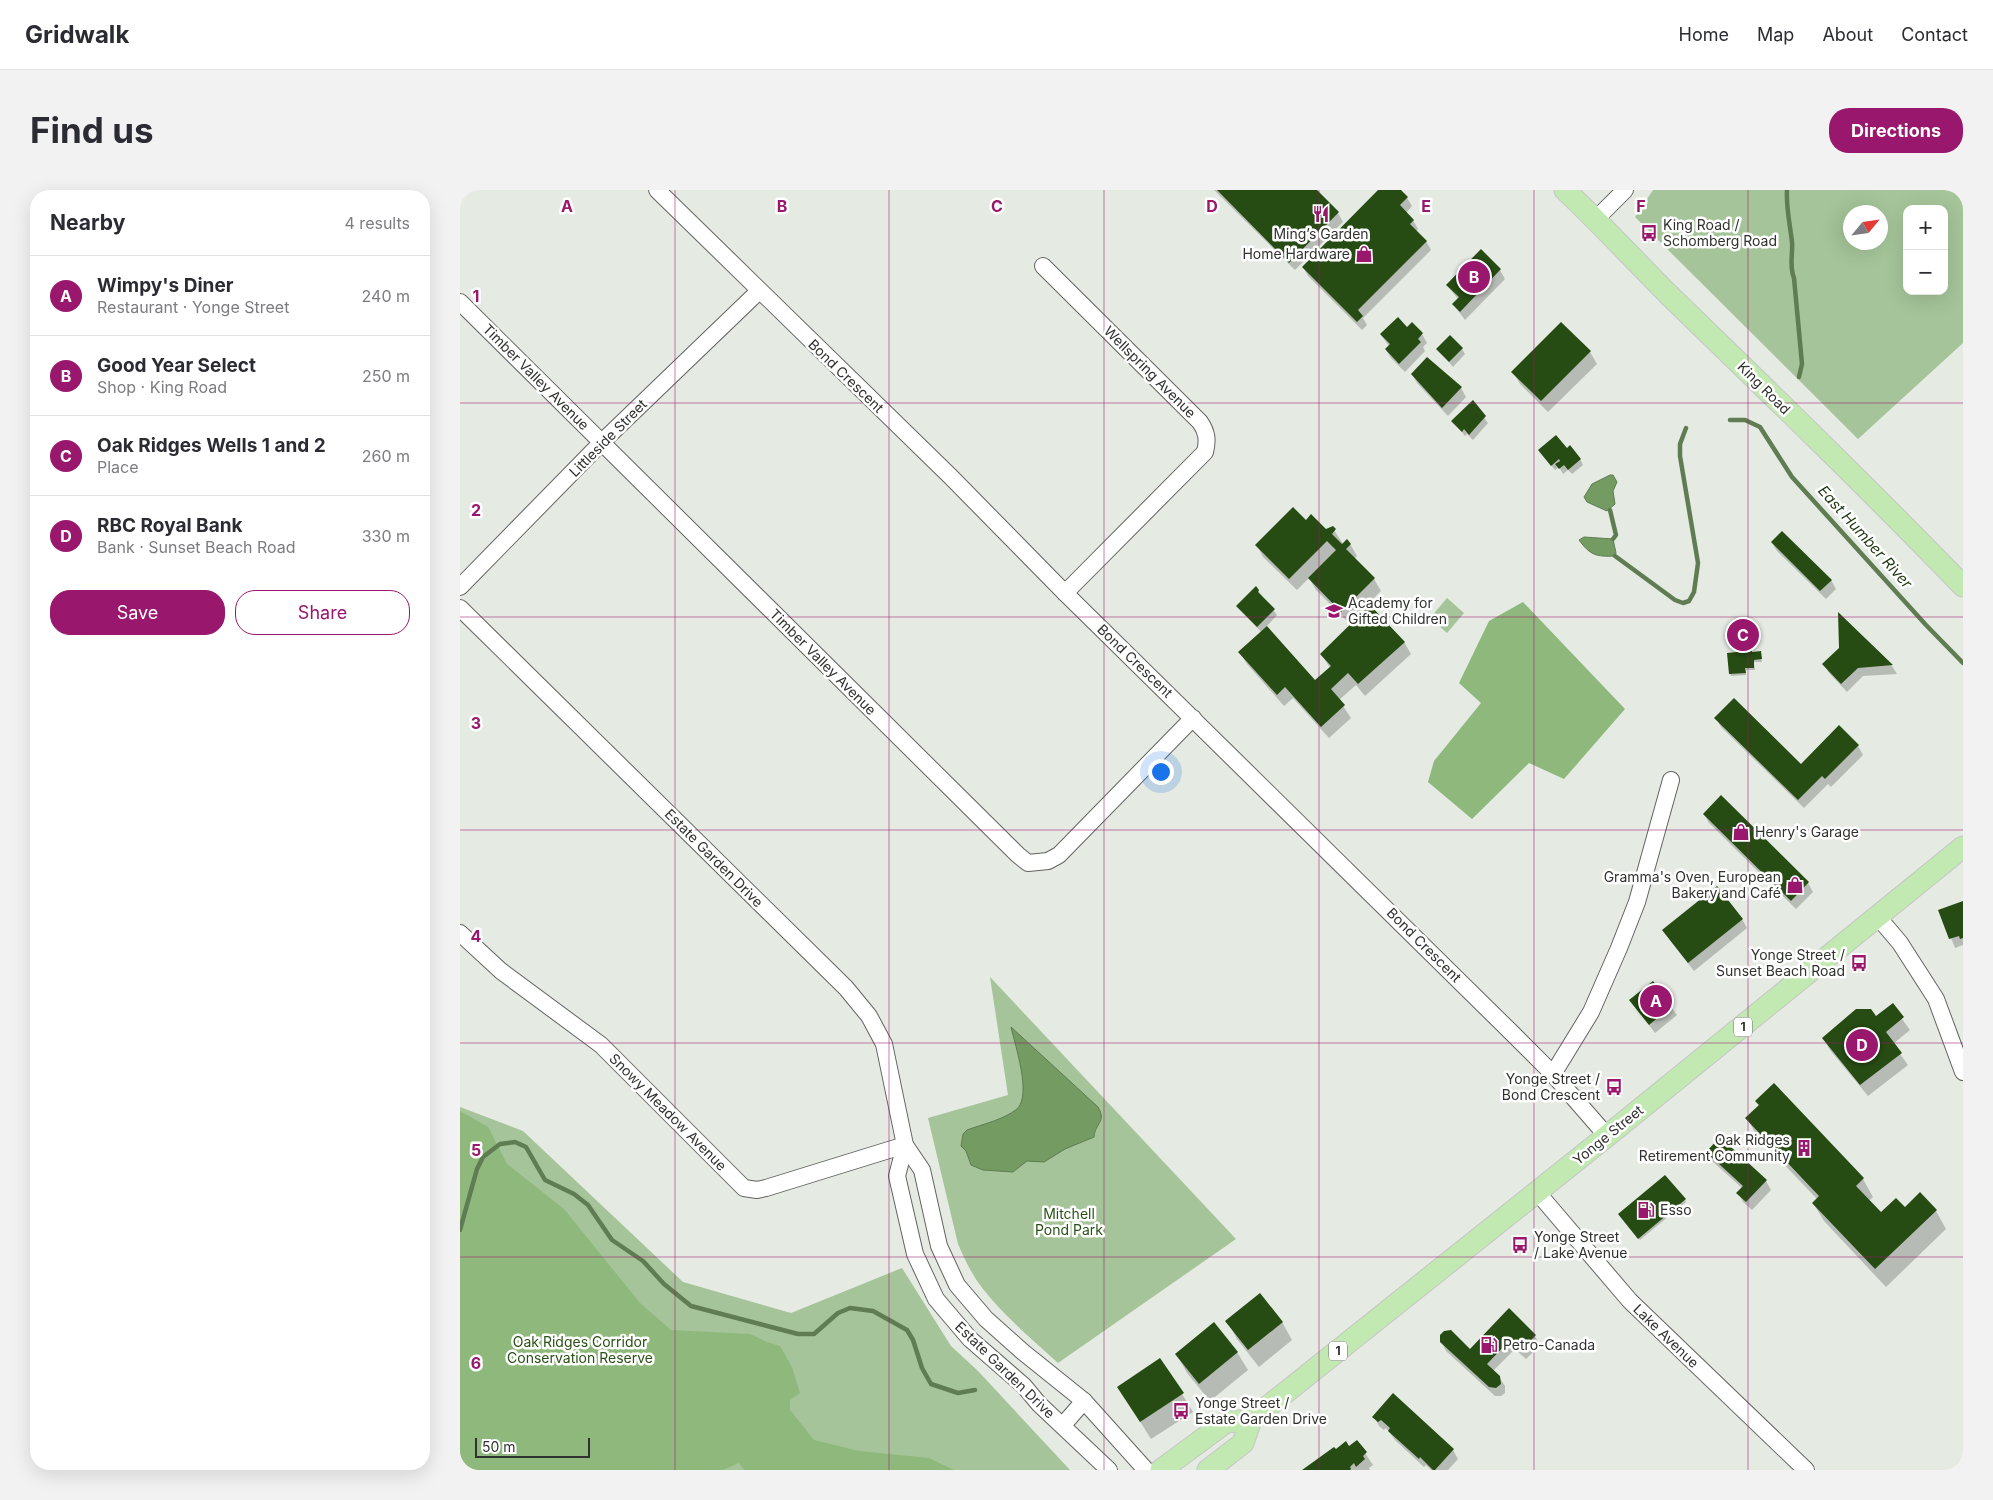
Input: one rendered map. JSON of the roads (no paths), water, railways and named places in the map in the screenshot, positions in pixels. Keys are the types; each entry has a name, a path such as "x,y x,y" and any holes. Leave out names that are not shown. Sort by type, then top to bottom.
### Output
{"main road":[{"name":"King Road","path":"1565,190 1596,219 1667,293 1886,507 1963,586"},
{"name":"Yonge Street","path":"1251,1420 1608,1136 1963,848"},
{"path":"1161,1470 1226,1422 1251,1420 1243,1443 1208,1470"}],"street":[{"name":"Bond Crescent","path":"657,190 951,477 1065,592 1554,1074 1608,1136"},
{"path":"1596,219 1625,190"},
{"name":"Wellspring Avenue","path":"1043,266 1200,422 1205,429 1207,437 1205,452 1065,592"},
{"name":"Littleside Street","path":"460,587 602,442 759,291"},
{"name":"Timber Valley Avenue","path":"460,302 1028,863 1048,861 1058,854 1193,718"},
{"name":"Estate Garden Drive","path":"460,608 860,1004 875,1025 884,1044 905,1146 922,1170 939,1246 957,1285 986,1319 1023,1352 1084,1401 1146,1470"},
{"path":"1554,1074 1591,1012 1619,948 1643,884 1671,780"},
{"path":"1878,917 1900,943 1936,999 1963,1072"},
{"name":"Snowy Meadow Avenue","path":"460,933 501,971 601,1045 744,1188 757,1190 766,1188 905,1146"},
{"name":"Estate Garden Drive","path":"905,1146 897,1176 914,1254 936,1299 970,1339 1024,1386 1039,1404 1109,1470"},
{"name":"Lake Avenue","path":"1537,1192 1630,1302 1806,1470"},
{"name":"Estate Garden Drive","path":"1063,1425 1084,1401"}],"waterway":[{"name":"East Humber River","path":"1787,190 1792,242 1792,269 1802,364 1799,377"},
{"name":"East Humber River","path":"1730,420 1745,420 1760,427 1792,477 1926,625 1963,663"},
{"path":"1615,556 1675,600 1683,603 1689,601 1694,592 1698,563 1680,456 1680,444 1686,428"},
{"path":"1610,510 1616,535 1613,539"},
{"path":"460,1230 477,1169 483,1157 500,1144 515,1142 526,1147 545,1180 574,1194 588,1205 612,1240 643,1261 664,1284 691,1306 798,1334 814,1334 838,1313 850,1308 873,1311 907,1330 913,1340 922,1368 931,1384 958,1393 975,1390"}],"place":[{"name":"Ming’s Garden","path":"1321,214"},
{"name":"King Road / Schomberg Road","path":"1649,233"},
{"name":"Home Hardware","path":"1364,254"},
{"name":"Good Year Select","path":"1474,277"},
{"name":"Academy for Gifted Children","path":"1334,611"},
{"name":"Oak Ridges Wells 1 and 2","path":"1743,635"},
{"name":"Henry's Garage","path":"1741,832"},
{"name":"Gramma's Oven, European Bakery and Café","path":"1795,885"},
{"name":"Yonge Street / Sunset Beach Road","path":"1859,963"},
{"name":"Wimpy's Diner","path":"1656,1001"},
{"name":"RBC Royal Bank","path":"1862,1045"},
{"name":"Yonge Street / Bond Crescent","path":"1614,1087"},
{"name":"Oak Ridges Retirement Community","path":"1804,1148"},
{"name":"Esso","path":"1646,1210"},
{"name":"Yonge Street / Lake Avenue","path":"1520,1245"},
{"name":"Petro-Canada","path":"1489,1345"},
{"name":"Yonge Street / Estate Garden Drive","path":"1181,1411"}],"park label":[{"name":"Mitchell Pond Park","path":"1069,1222"},
{"name":"Oak Ridges Corridor Conservation Reserve","path":"580,1350"}]}
